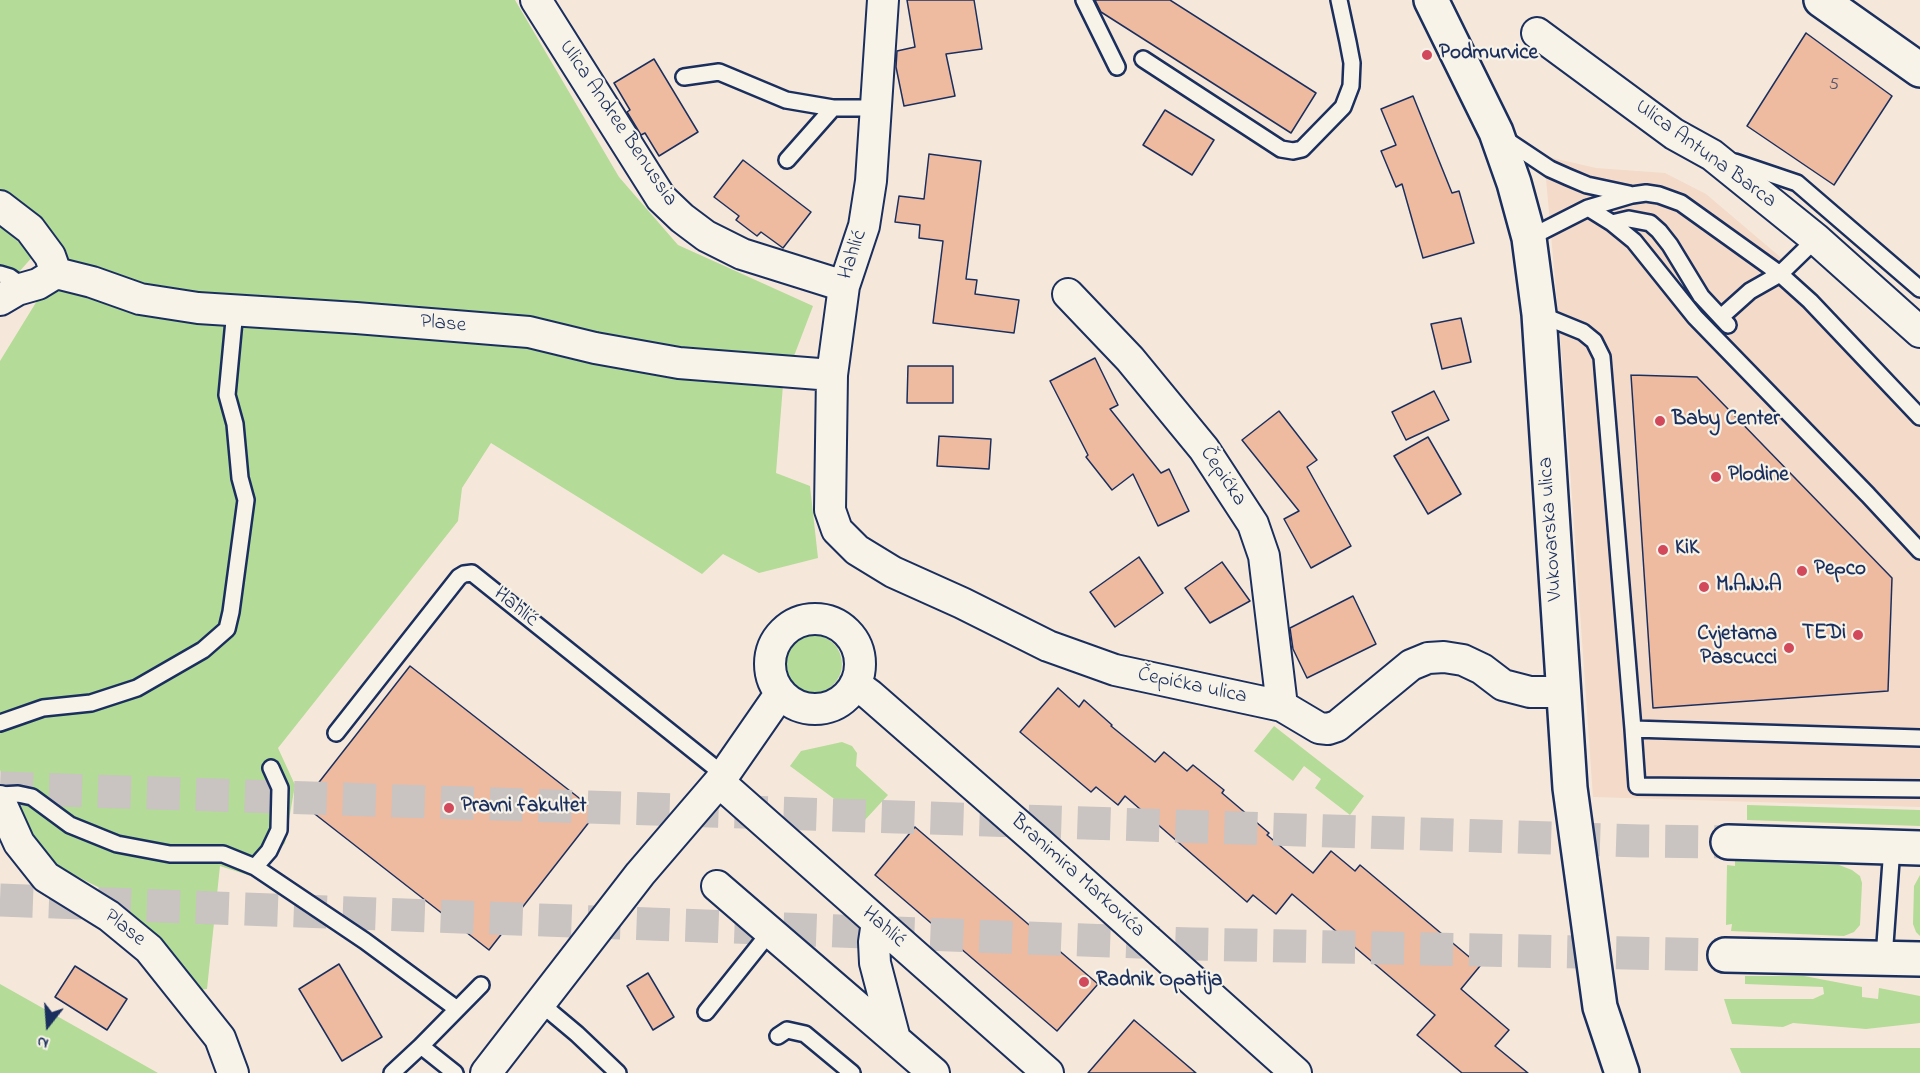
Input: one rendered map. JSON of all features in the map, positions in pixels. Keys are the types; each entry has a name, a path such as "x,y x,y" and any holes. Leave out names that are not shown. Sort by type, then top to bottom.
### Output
{"main road":[{"name":"Vukovarska ulica","path":"1431,0 1496,132 1514,183 1529,238 1539,314 1570,788 1600,1007 1622,1073"},
{"path":"1821,0 1920,70"},
{"path":"1728,842 1906,848"},
{"path":"1725,955 1920,959"}],"street":[{"name":"Ulica Andree Benussia","path":"536,0 661,198 682,218 706,236 742,254 844,286"},
{"name":"Hahlić","path":"830,510 832,375 844,286 864,226 871,181 883,0"},
{"name":"Ulica Antuna Barca","path":"1537,33 1674,134 1712,155 1816,238 1920,332"},
{"path":"0,206 30,230 50,255 56,273 38,284 8,287"},
{"name":"Plase","path":"56,273 92,282 140,299 198,308 529,332 595,348 679,363 832,375"},
{"name":"Čepićka","path":"1068,294 1130,359 1197,440 1253,524 1264,556 1282,706"},
{"name":"Čepićka ulica","path":"830,510 837,530 857,550 893,572 1048,646 1115,670 1282,706 1318,728 1328,729 1336,726 1411,665 1428,658 1444,657 1463,660 1482,669 1503,685 1530,692 1564,692"},
{"path":"814,618 829,620 853,638 859,652 860,667 855,684 845,698 833,706 805,709 792,704 780,694 772,682 769,667 770,653 786,628 799,621 814,618"},
{"name":"Branimira Markovića","path":"855,684 1020,826 1296,1073"},
{"path":"486,1073 640,874 721,779 780,694"},
{"name":"Hahlić","path":"721,779 876,922 1048,1073"},
{"name":"Plase","path":"0,801 19,843 46,877 109,916 149,949 220,1038 233,1073"},
{"path":"717,886 934,1073"},
{"path":"876,922 875,963 895,1038"}],"lane":[{"path":"1084,0 1117,67"},
{"path":"1143,59 1281,149 1293,151 1302,149 1343,107 1352,86 1352,63 1339,0"},
{"path":"684,77 719,72 786,100 833,108 875,108"},
{"path":"787,160 833,108"},
{"path":"1496,132 1550,169 1587,185 1632,195"},
{"path":"1712,155 1797,183 1920,289"},
{"path":"1529,238 1588,208 1632,195 1646,193 1659,195 1681,203 1780,274 1810,301 1920,417"},
{"path":"1588,208 1612,223 1634,241 1695,317 1869,495 1920,551"},
{"path":"1612,223 1639,219 1650,223 1670,245 1701,296 1724,321 1750,291 1780,274 1816,238"},
{"path":"0,723 43,708 91,703 137,688 203,650 227,629 246,500 240,478 235,424 227,395 235,310"},
{"path":"1539,314 1583,332 1594,341 1602,357 1637,786 1920,789"},
{"name":"Hahlić","path":"336,733 459,577 472,573 721,779"},
{"path":"1633,729 1920,738"},
{"path":"255,867 269,851 279,830 280,788 271,768"},
{"path":"0,795 18,794 32,797 70,825 117,844 170,854 223,854 255,867 365,941 457,1009"},
{"path":"1884,958 1906,848"},
{"path":"706,1012 770,932"},
{"path":"392,1073 481,985"},
{"path":"540,1003 618,1073"},
{"path":"778,1036 787,1030 805,1034 852,1073"},
{"path":"421,1046 455,1073"}],"shaded area":[{"path":"1544,156 1596,168 1665,173 1706,194 1779,256 1920,405 1920,807 1593,797 1563,369"}],"green space":[{"path":"0,0 515,0 619,177 678,245 813,306 783,385 776,473 810,486 818,558 759,573 723,554 702,574 491,443 462,488 458,521 278,748 295,785 285,843 254,877 220,866 207,989 198,990 194,981 159,939 110,893 56,866 18,816 0,770 0,361 67,252 0,195"},
{"path":"0,226 34,255 19,272 0,265"},
{"path":"813,635 829,640 837,648 842,664 837,680 829,688 813,693 797,688 789,680 784,664 789,648 797,640"},
{"path":"1274,726 1364,796 1350,815 1315,788 1321,779 1304,766 1293,781 1254,751"},
{"path":"842,742 852,746 857,753 856,766 888,795 864,821 790,766 801,751"},
{"path":"1747,805 1920,810 1920,826 1747,820"},
{"path":"1735,861 1839,865 1852,870 1860,876 1862,883 1860,925 1854,932 1844,936 1731,931 1732,924 1726,925 1727,865 1735,866"},
{"path":"1920,875 1920,936 1913,924 1914,886"},
{"path":"1745,976 1804,976 1862,987 1862,997 1878,999 1879,988 1920,996 1920,1023 1866,1029 1793,1023 1783,1027 1732,1024 1724,999 1813,999 1824,994 1823,987 1745,984"},
{"path":"0,984 158,1073 0,1073"},
{"path":"1730,1048 1920,1048 1920,1073 1741,1073"}],"building":[{"path":"907,0 974,0 982,49 946,54 955,96 904,106 896,67 897,51 915,47"},
{"path":"1095,0 1170,0 1316,93 1291,133 1101,12"},
{"path":"1806,33 1892,96 1834,185 1747,126"},
{"path":"654,59 698,132 659,156 645,133 641,135 627,112 630,110 614,83"},
{"path":"1413,96 1452,193 1459,191 1474,243 1423,258 1402,184 1396,187 1381,151 1396,145 1381,109"},
{"path":"1165,110 1214,140 1192,175 1143,145"},
{"path":"929,154 981,161 966,279 977,280 975,294 1019,300 1014,333 933,323 943,241 919,238 920,225 895,222 899,196 924,199"},
{"path":"743,160 811,212 783,248 761,232 757,236 736,220 739,216 714,197"},
{"path":"1461,318 1471,362 1442,369 1431,324"},
{"path":"1095,358 1118,405 1110,409 1161,473 1169,469 1189,511 1158,526 1133,474 1112,490 1086,457 1088,455 1050,381"},
{"path":"908,366 953,366 953,403 907,403"},
{"name":"Plodine","path":"1631,375 1697,377 1892,578 1888,691 1653,708"},
{"path":"1434,391 1449,420 1406,440 1392,412"},
{"path":"1279,411 1317,460 1307,467 1351,546 1311,568 1284,519 1299,511 1242,440"},
{"path":"939,436 991,439 989,469 937,466"},
{"path":"1428,437 1461,494 1428,514 1394,456"},
{"path":"1139,557 1163,593 1115,627 1090,592"},
{"path":"1222,562 1250,601 1210,623 1185,588"},
{"path":"1353,596 1376,644 1307,678 1293,649 1290,628"},
{"name":"Pravni fakultet","path":"410,666 597,812 489,950 302,804"},
{"path":"1058,688 1079,707 1084,700 1111,726 1155,762 1164,752 1187,771 1193,765 1224,790 1222,793 1269,833 1267,835 1313,873 1331,851 1355,871 1360,865 1480,966 1461,989 1509,1030 1495,1046 1528,1073 1462,1073 1417,1035 1435,1015 1292,894 1276,914 1253,895 1247,902 1125,796 1118,805 1096,787 1091,792 1020,732"},
{"path":"915,827 1098,984 1057,1031 875,875"},
{"path":"339,964 382,1037 342,1061 299,989"},
{"path":"75,966 127,999 107,1030 55,997"},
{"path":"648,973 674,1017 653,1030 627,986"},
{"path":"1134,1020 1196,1073 1088,1073"}],"tunnel":[{"path":"0,788 1728,842"},
{"path":"0,900 1192,944 1725,955"}],"place":[{"name":"Podmurvice","path":"1427,55"},
{"name":"Baby Center","path":"1660,421"},
{"name":"Plodine","path":"1716,477"},
{"name":"KiK","path":"1663,550"},
{"name":"Pepco","path":"1802,571"},
{"name":"M.A.N.A","path":"1704,587"},
{"name":"TEDi","path":"1858,635"},
{"name":"Cvjetarna Pascucci","path":"1789,648"},
{"name":"Pravni fakultet","path":"449,808"},
{"name":"Radnik Opatija","path":"1084,982"}]}
